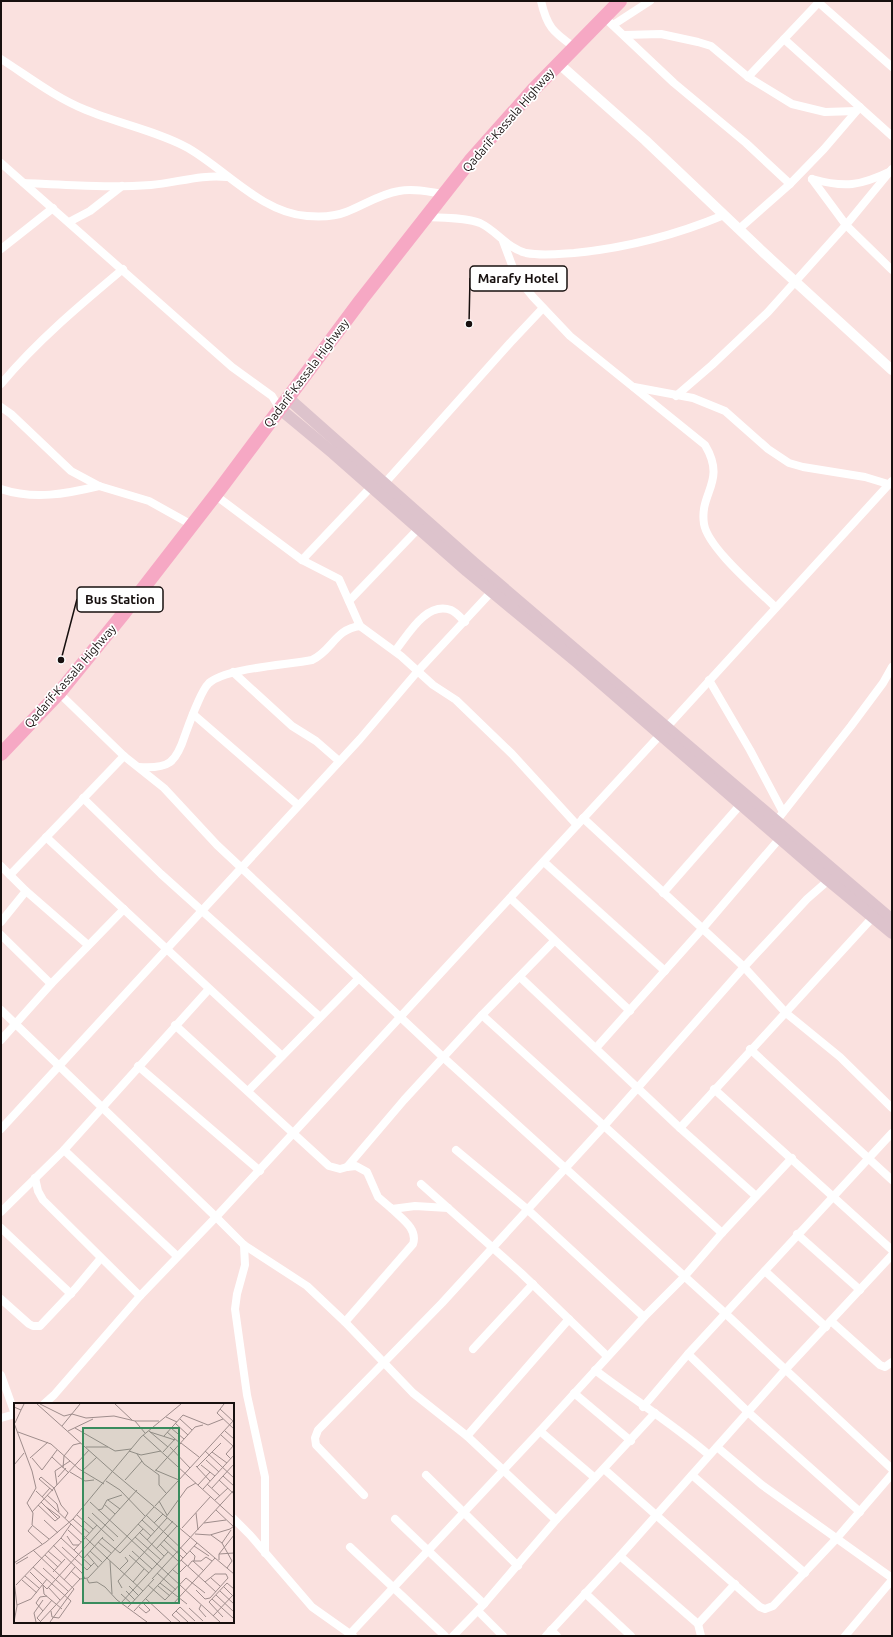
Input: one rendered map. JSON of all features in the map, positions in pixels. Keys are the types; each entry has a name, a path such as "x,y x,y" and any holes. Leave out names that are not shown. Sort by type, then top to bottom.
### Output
{"highway":[{"name":"Qadarif-Kassala Highway","path":"1,754 58,692 215,495 444,194 507,119 558,63 574,47 609,21 620,1"}],"main road":[{"path":"284,404 384,484 495,588"},
{"path":"284,404 419,528 495,588 663,732 741,804 776,821"},
{"path":"663,732 776,821 873,917 892,933"},
{"path":"776,821 780,838 892,920"}],"street":[{"path":"541,1 546,21 550,28 574,47"},
{"path":"650,1 609,21 674,83 746,143 790,184"},
{"path":"748,77 819,2 892,67"},
{"path":"624,35 661,34 711,46 748,77 792,104 803,108 825,112 858,109"},
{"path":"784,39 858,109 892,136"},
{"path":"1,59 61,98 86,110 188,148 227,177 274,207 290,214 330,216 345,212 365,202 398,191 414,189 444,194"},
{"path":"558,63 645,140 724,216 892,370"},
{"path":"739,229 800,175 858,109"},
{"path":"1,163 221,357 284,404"},
{"path":"800,175 843,185 857,184 872,180 892,170"},
{"path":"676,396 712,365 763,317 846,225 892,170"},
{"path":"24,183 122,186 174,182 214,176 227,177"},
{"path":"812,179 846,225 892,270"},
{"path":"69,222 90,211 122,186"},
{"path":"1,249 53,208"},
{"path":"426,217 467,220 480,223 495,233 503,241 524,252 540,255 592,251 660,238 724,216"},
{"path":"503,241 516,276 543,308 570,336 705,445 714,463 713,482 704,511 706,532 714,545 775,607"},
{"path":"1,384 18,364 48,334 123,269"},
{"path":"384,484 505,348 543,308"},
{"path":"631,386 676,396 693,398 725,411 768,449 789,463 803,467 890,482"},
{"path":"272,396 284,404"},
{"path":"1,407 11,414 71,471 99,486 149,501 192,524"},
{"path":"45,1403 54,1395 140,1296 260,1171 890,482"},
{"path":"1,489 17,494 43,496 69,493 99,486"},
{"path":"302,560 372,486"},
{"path":"215,495 302,560 339,579 360,626 395,651 417,672 456,700 512,754 577,825"},
{"path":"349,601 419,528"},
{"path":"1,1129 360,739 417,672 495,588"},
{"path":"395,651 422,618 430,611 441,608 452,610 465,622"},
{"path":"138,766 160,766 170,763 177,757 193,714 204,690 209,683 219,677 233,672 312,660 320,655 344,631 360,626"},
{"path":"776,821 856,720 884,683 892,668"},
{"path":"233,672 292,726 316,742 339,761"},
{"path":"710,680 750,750 776,821"},
{"path":"58,692 124,756 138,766 179,802 217,845 444,1058 566,1167 892,1469"},
{"path":"193,714 298,805"},
{"path":"10,875 124,756"},
{"path":"83,798 122,837 320,1017"},
{"path":"663,893 741,804"},
{"path":"583,818 744,967 786,1013 840,1058 892,1108"},
{"path":"46,836 282,1056"},
{"path":"596,1048 703,928 780,838"},
{"path":"544,862 665,971"},
{"path":"1,866 26,891 88,945"},
{"path":"364,1496 318,1448 314,1438 318,1430 442,1303 604,1126 744,967 807,899 832,877"},
{"path":"1,922 26,891"},
{"path":"510,898 630,1011"},
{"path":"1,1040 51,984 124,909"},
{"path":"680,1128 750,1049 786,1013 873,917"},
{"path":"1,935 51,984"},
{"path":"347,1167 404,1100 482,1015 554,941"},
{"path":"520,977 680,1128 756,1196"},
{"path":"248,1091 359,978"},
{"path":"1,1212 64,1150 101,1106 209,989"},
{"path":"1,1010 244,1245 297,1278 345,1322 413,1393 466,1436 556,1520"},
{"path":"482,1015 722,1233"},
{"path":"175,1025 248,1091 293,1135 329,1166 340,1169 356,1166 367,1172 378,1197 413,1230 415,1238 413,1244 345,1322"},
{"path":"750,1049 892,1180"},
{"path":"138,1066 260,1171"},
{"path":"714,1089 892,1250"},
{"path":"643,1407 688,1354 726,1314 797,1234 892,1133"},
{"path":"64,1150 177,1256"},
{"path":"456,1150 527,1209 644,1317"},
{"path":"234,1519 250,1535 312,1607 352,1635 393,1587 540,1431 607,1356 684,1277 722,1233 792,1158"},
{"path":"36,1178 38,1191 43,1200 140,1296"},
{"path":"421,1184 533,1284 607,1356"},
{"path":"392,1209 415,1206 448,1208"},
{"path":"1,1228 71,1294"},
{"path":"797,1234 860,1290"},
{"path":"244,1245 245,1265 237,1294 235,1309 247,1395 265,1477 265,1553"},
{"path":"551,1634 585,1593 620,1556 785,1370 892,1255"},
{"path":"1,1298 29,1324 37,1327 46,1322 101,1258"},
{"path":"765,1271 880,1365 885,1367 892,1362"},
{"path":"473,1349 533,1284"},
{"path":"466,1436 569,1319"},
{"path":"688,1354 748,1412 860,1512"},
{"path":"595,1370 643,1407 655,1413 684,1434 709,1455"},
{"path":"1,1375 14,1411"},
{"path":"574,1393 631,1440"},
{"path":"453,1636 478,1611 556,1520 655,1413"},
{"path":"1,1418 14,1414"},
{"path":"540,1431 595,1478"},
{"path":"717,1447 762,1485 892,1579 845,1636"},
{"path":"604,1469 760,1607 768,1609 805,1573 892,1474"},
{"path":"426,1475 518,1566"},
{"path":"692,1475 805,1573"},
{"path":"395,1519 484,1604"},
{"path":"350,1547 445,1636"},
{"path":"620,1556 698,1624 700,1636"},
{"path":"698,1624 735,1584"},
{"path":"585,1593 631,1636"},
{"path":"478,1611 503,1636"}],"place":[{"name":"Marafy Hotel","path":"469,324"},
{"name":"Bus Station","path":"61,660"}]}
